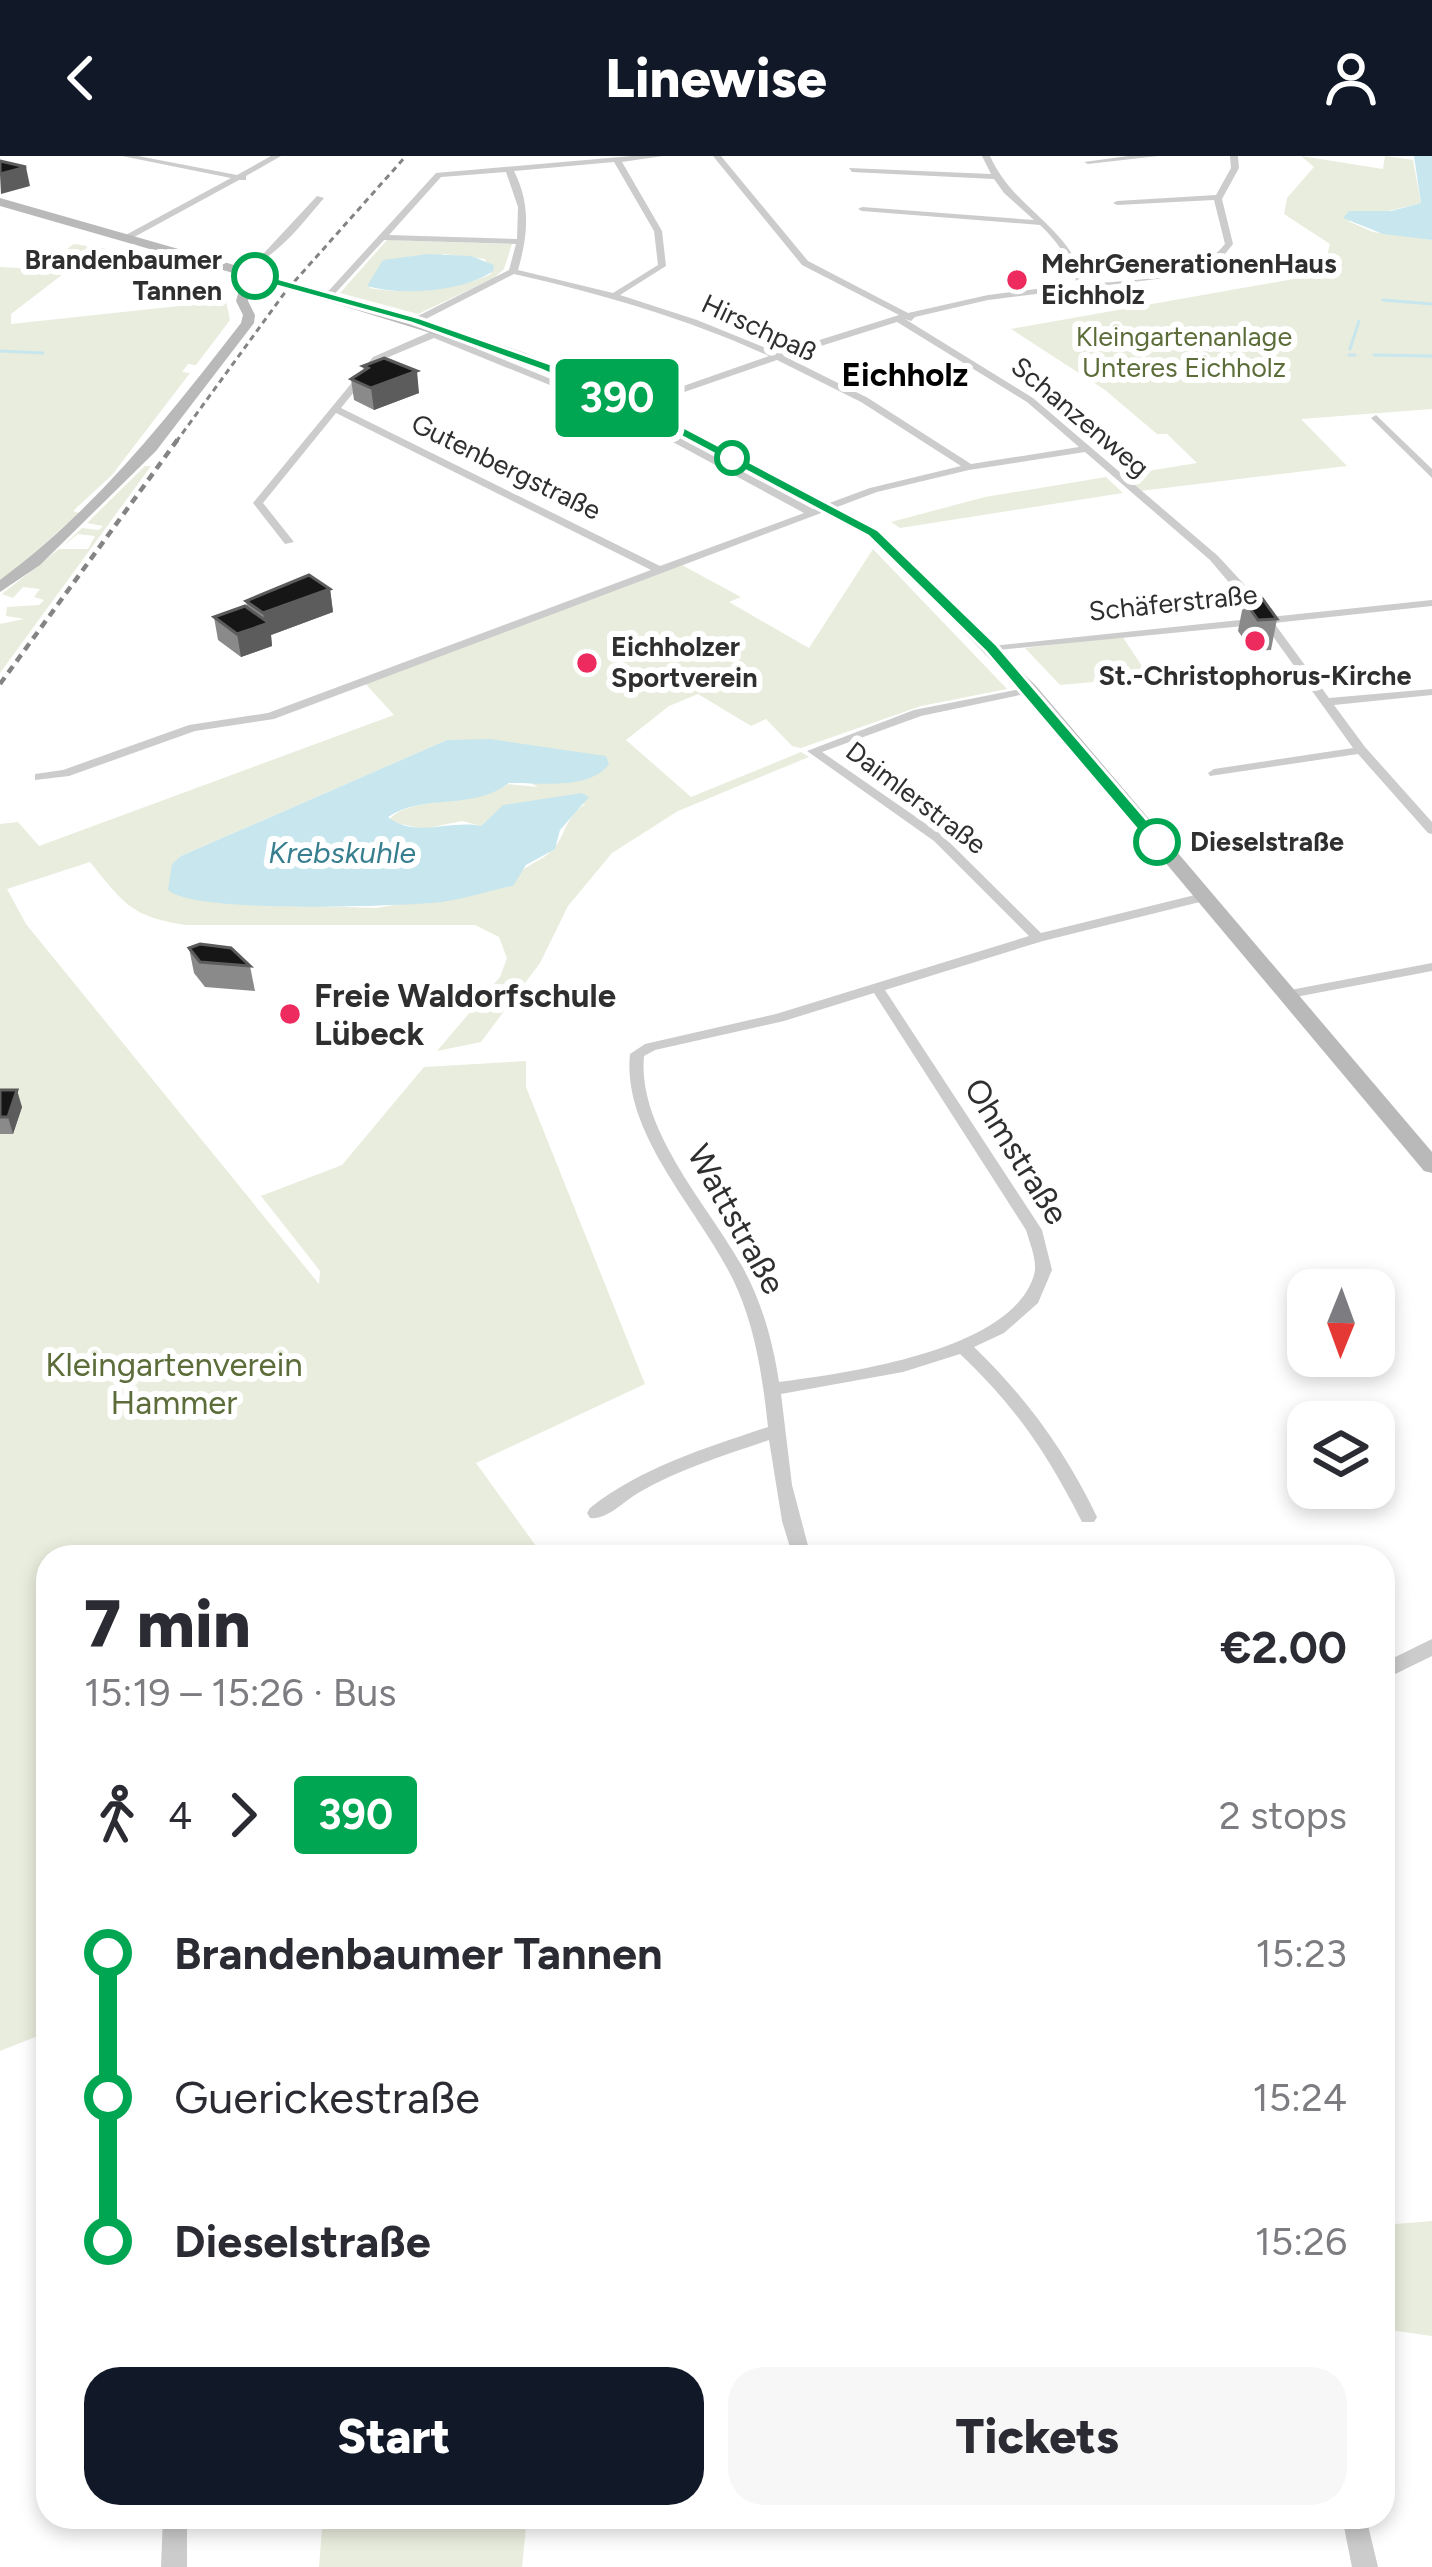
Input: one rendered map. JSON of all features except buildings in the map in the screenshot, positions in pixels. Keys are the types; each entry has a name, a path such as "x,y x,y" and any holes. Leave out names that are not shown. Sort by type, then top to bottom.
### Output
{"main road":[{"path":"0,202 416,321 520,356 635,406 816,508 881,539 1030,691 1432,1166"},
{"path":"0,587 34,562 151,448 240,330 247,274"},
{"path":"244,303 256,288 279,283"}],"street":[{"path":"126,156 243,178"},
{"path":"124,239 277,156"},
{"path":"327,297 439,175 659,156"},
{"name":"Schanzenweg","path":"717,156 805,263 994,375 1214,558 1264,618 1360,751 1432,830"},
{"path":"986,156 995,177 1073,253 1082,286"},
{"path":"1088,162 1154,156"},
{"path":"635,406 775,358 991,297 1149,278 1217,261 1229,244 1219,197 1235,168 1234,156"},
{"path":"617,160 658,231 662,266 617,293"},
{"path":"416,321 513,271 522,242 524,207 509,169"},
{"path":"852,170 995,177"},
{"path":"1117,203 1219,197"},
{"path":"247,274 320,198"},
{"path":"862,209 1042,223"},
{"path":"384,238 522,242"},
{"name":"Hirschpaß","path":"513,271 617,293 680,315 856,395 969,467"},
{"path":"289,542 258,503 376,359 438,332 609,405 816,508"},
{"name":"Gutenbergstraße","path":"335,409 656,568"},
{"path":"1376,418 1432,476"},
{"path":"39,777 65,773 194,728 270,716 816,508 969,467 1087,449"},
{"name":"Schäferstraße","path":"992,649 1432,602"},
{"name":"Daimlerstraße","path":"1030,691 918,713 813,751 938,838 1038,938"},
{"path":"1326,702 1432,692"},
{"path":"1214,773 1360,751"},
{"path":"878,989 1038,938 1203,897"},
{"path":"1285,995 1432,967"},
{"name":"Wattstraße","path":"797,1545 790,1527 775,1389 747,1291 643,1105 633,1068 637,1054 650,1047 779,1018 878,989"},
{"name":"Ohmstraße","path":"775,1389 854,1378 964,1348 1021,1312 1038,1284 1044,1254 1034,1230 878,989"},
{"path":"964,1348 1019,1400 1050,1444 1088,1517"},
{"path":"596,1514 611,1500 683,1466 778,1430"},
{"path":"1395,1666 1432,1647"},
{"path":"174,2567 175,2529"},
{"path":"1357,2529 1365,2567"}],"green space":[{"name":"Kleingartenanlage Unteres Eichholz","path":"1301,156 1383,169 1385,156 1413,160 1421,203 1348,221 1373,232 1432,240 1432,409 1301,419 1347,466 1140,491 1123,475 1197,463 1167,434 1157,434 1105,390 1011,329 1322,274 1330,244 1284,214 1287,198 1314,167"},
{"path":"387,240 512,244 504,269 494,278 418,314 340,293","holes":["444,254 485,259 491,274 463,284 415,291 369,288"]},
{"path":"74,244 107,249 67,271 11,314 11,324 226,301 230,320 196,365 188,364 182,372 190,373 112,475 73,511 79,513 0,583 0,267 40,269"},
{"path":"145,466 151,466 0,673 0,624 24,619 6,616 7,607 39,605 44,600 34,597 40,589 23,587 13,598 2,594 59,549 88,549 95,536 78,534 62,547 82,528 99,530 103,526 87,523"},
{"path":"1106,477 1123,493 900,528 891,522 985,497"},
{"name":"Kleingartenverein Hammer","path":"873,549 1007,689 921,706 801,748 792,746 766,719 751,726 698,694 669,706 626,740 691,797 801,752 809,757 678,811 612,853 568,906 540,963 481,1042 437,1051 500,977 507,958 499,937 475,925 186,925 153,918 130,906 90,862 7,889 26,924 319,1284 320,1271 261,1196 342,1165 424,1067 526,1061 526,1087 645,1384 476,1463 535,1545 36,1545 36,2037 0,2051 0,824 18,822 39,846 394,715 361,679 680,564 741,597 729,602 809,648","holes":["447,740 538,787 508,784 479,796 410,807 389,821 423,829 462,821 481,826 517,804 585,804 572,816 554,848 524,869 513,886 376,908 256,904 181,856"]},
{"path":"1122,636 1149,677 1060,685 1025,648"},
{"path":"1432,2221 1432,2336 1395,2331 1395,2224"},
{"path":"322,2529 526,2529 522,2567 319,2567"}],"water":[{"path":"1414,156 1432,156 1432,240 1383,234 1343,218 1349,211 1391,211 1421,203"},
{"path":"428,254 471,256 494,265 493,271 466,284 432,290 367,286 383,260"},
{"name":"Krebskuhle","path":"490,739 606,756 609,764 576,782 509,783 480,797 417,806 388,817 410,827 481,826 503,805 582,793 589,797 560,830 555,849 526,865 513,886 442,902 336,907 214,903 168,890 172,864 181,856 447,740"}],"waterway":[{"path":"1383,300 1432,304"},
{"path":"1350,349 1359,321"},
{"path":"0,351 43,353"},
{"path":"1349,355 1355,355"},
{"path":"1374,355 1432,356"}],"railway":[{"path":"176,442 286,291 406,156"},
{"path":"0,684 178,439"}],"bus line":[{"name":"390","path":"255,276 416,321 546,367 635,406 873,533 992,649 1157,842"}],"place":[{"name":"Brandenbaumer Tannen","path":"255,276"},
{"name":"MehrGenerationenHaus Eichholz","path":"1017,280"},
{"name":"St.-Christophorus-Kirche","path":"1255,641"},
{"name":"Eichholzer Sportverein","path":"587,663"},
{"name":"Dieselstraße","path":"1157,842"},
{"name":"Freie Waldorfschule Lübeck","path":"290,1014"}],"district":[{"name":"Eichholz","path":"905,374"}]}
